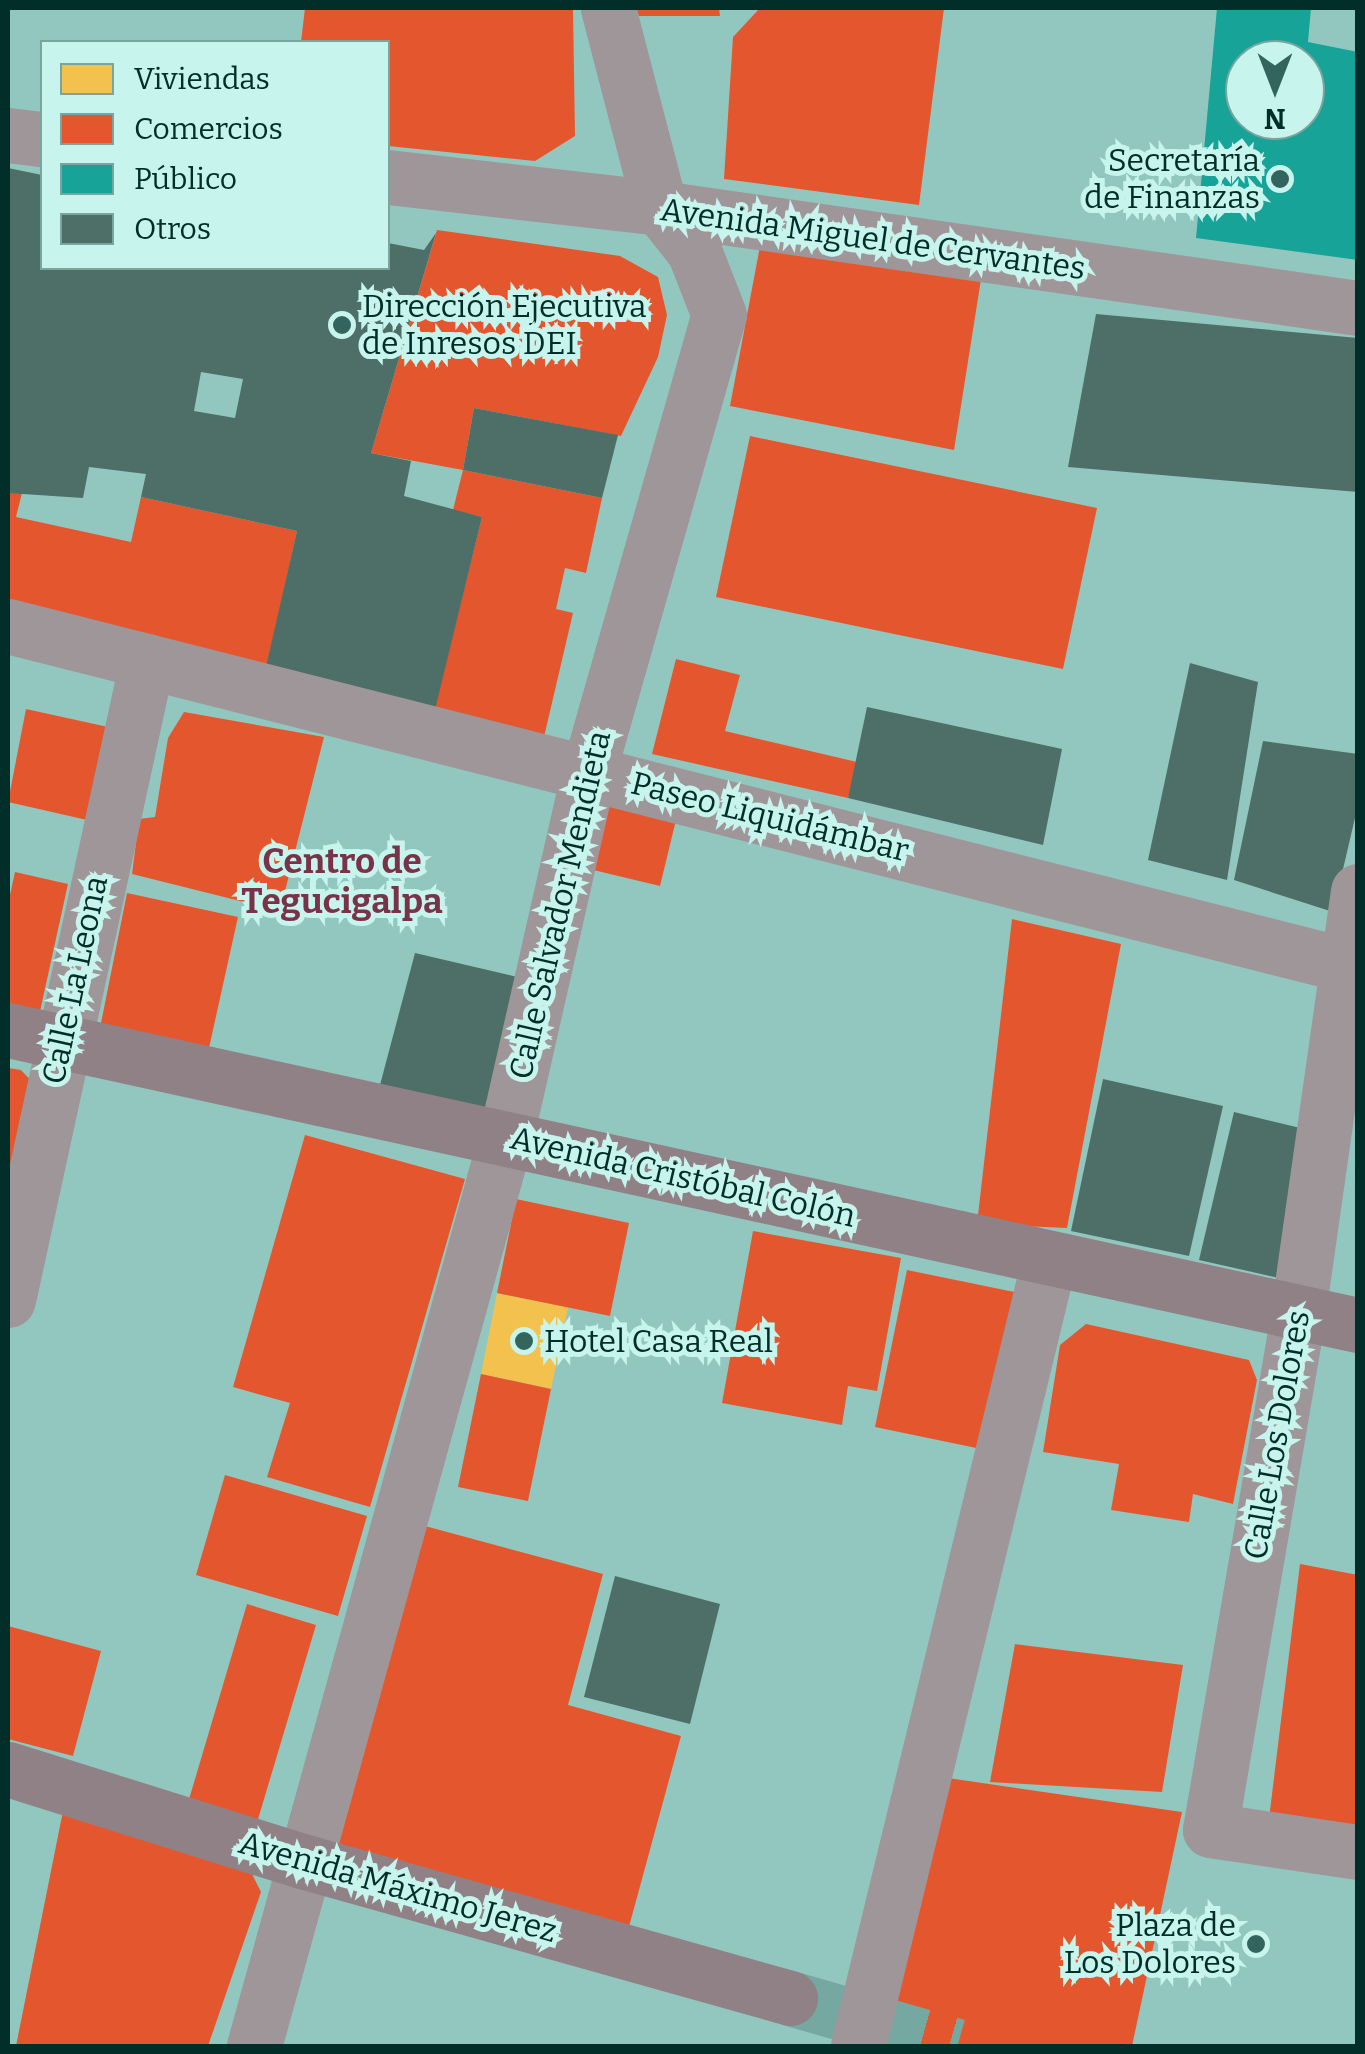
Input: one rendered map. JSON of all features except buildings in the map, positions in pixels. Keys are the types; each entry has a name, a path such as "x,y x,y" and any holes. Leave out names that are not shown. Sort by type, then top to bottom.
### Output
{"main road":[{"name":"Avenida Cristóbal Colón","path":"8,1030 506,1136 1298,1315 1358,1325"},
{"name":"Avenida Máximo Jerez","path":"8,1769 302,1861 790,1998"}],"street":[{"name":"Calle Salvador Mendieta","path":"254,2046 302,1861 506,1136 589,770 719,315 694,250 660,208 608,8"},
{"path":"8,135 40,139"},
{"name":"Avenida Miguel de Cervantes","path":"390,177 660,208 1358,308"},
{"name":"Paseo Liquidámbar","path":"8,626 1352,966"},
{"name":"Calle La Leona","path":"8,1300 60,1040 147,661"},
{"name":"Calle Los Dolores","path":"1358,891 1352,966 1298,1315 1210,1830 1358,1852"},
{"path":"858,2046 1049,1260"}],"tunnel":[{"path":"790,1998 957,2046"}],"place":[{"name":"Secretaría de Finanzas","path":"1280,179"},
{"name":"Dirección Ejecutiva de Inresos DEI","path":"342,325"},
{"name":"Hotel Casa Real","path":"524,1341"},
{"name":"Plaza de Los Dolores","path":"1256,1944"}],"district":[{"name":"Centro de Tegucigalpa","path":"342,881"}]}
